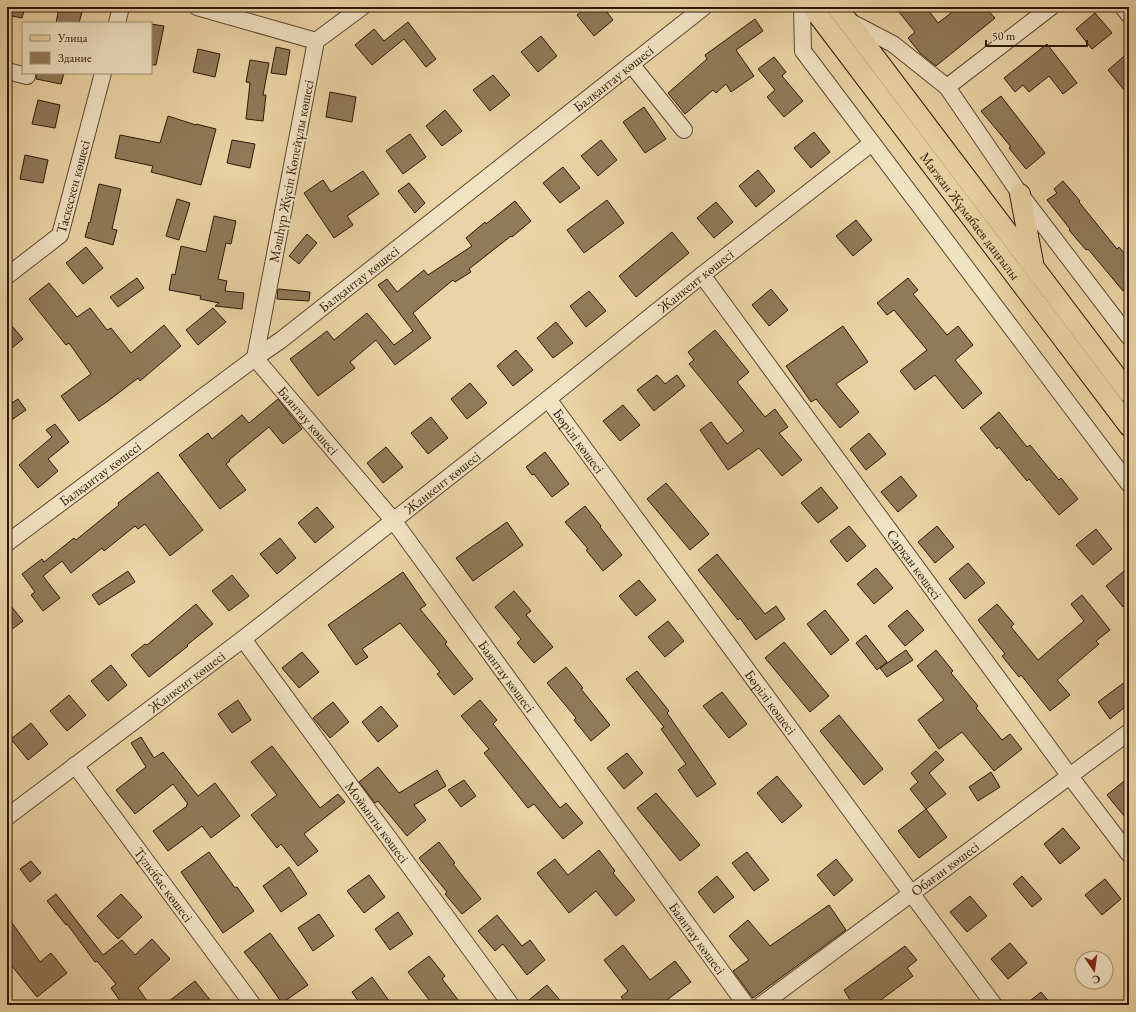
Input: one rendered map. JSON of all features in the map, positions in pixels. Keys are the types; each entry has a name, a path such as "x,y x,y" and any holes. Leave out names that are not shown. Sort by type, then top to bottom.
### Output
{"main road":[{"name":"Мағжан Жұмабаев даңғылы","path":"812,7 1129,426"},
{"name":"Мағжан Жұмабаев даңғылы","path":"841,13 1129,392"},
{"path":"1020,194 1033,266"}],"street":[{"path":"117,22 121,7"},
{"path":"197,7 316,41 362,7"},
{"name":"Балқантау көшесі","path":"7,543 281,340 704,7"},
{"path":"802,7 803,51 1129,484"},
{"path":"947,87 1051,7"},
{"path":"1123,7 1129,15"},
{"path":"841,13 893,44 947,87 1020,194 1129,337"},
{"name":"Мәшһүр Жүсіп Көпейұлы көшесі","path":"255,358 316,41"},
{"path":"631,64 684,130"},
{"path":"7,71 27,76"},
{"name":"Таскескен көшесі","path":"7,276 60,235 103,74"},
{"name":"Жанкент көшесі","path":"7,817 243,639 548,399 702,275 872,143"},
{"name":"Сарқан көшесі","path":"702,275 1129,854"},
{"name":"Баянтау көшесі","path":"255,358 393,520 746,1005"},
{"name":"Бөрілі көшесі","path":"548,399 994,1005"},
{"name":"Мойынты көшесі","path":"243,639 511,1005"},
{"name":"Обаған көшесі","path":"761,1005 1129,732"},
{"name":"Түлкібас көшесі","path":"75,765 253,1005"}],"building":[{"path":"7,7 25,7 22,18 7,15"},
{"path":"587,7 603,7 613,20 594,36 577,15"},
{"path":"895,7 926,7 938,23 959,7 985,7 995,18 936,66 920,53 908,38 915,32"},
{"path":"59,8 82,12 79,22 56,22"},
{"path":"1095,13 1112,33 1092,49 1076,29"},
{"path":"755,19 763,31 736,50 754,76 731,92 726,84 716,93 713,90 685,114 668,93 707,59 705,55"},
{"path":"408,22 436,59 426,67 404,39 372,65 355,45 374,29 384,41"},
{"path":"152,24 164,26 156,65 152,65"},
{"path":"541,36 557,56 538,72 521,52"},
{"path":"1047,44 1077,83 1063,94 1049,76 1029,92 1023,85 1015,92 1004,78"},
{"path":"276,47 290,50 286,75 271,73"},
{"path":"198,49 220,54 215,77 193,72"},
{"path":"1129,52 1129,96 1108,70"},
{"path":"774,57 786,72 782,76 803,101 784,117 767,97 775,90 758,69"},
{"path":"250,60 269,63 263,95 266,95 263,121 246,119 250,83 246,82"},
{"path":"36,74 64,74 61,84 36,79"},
{"path":"493,75 510,95 490,111 473,90"},
{"path":"330,92 356,97 352,122 326,117"},
{"path":"1001,96 1045,153 1026,169 1009,148 1011,147 981,111"},
{"path":"38,100 60,105 55,128 32,124"},
{"path":"644,107 666,139 645,153 623,122"},
{"path":"445,110 462,131 442,146 426,126"},
{"path":"168,116 196,125 216,129 201,185 151,172 153,166 115,158 120,135 160,143"},
{"path":"814,132 830,152 811,168 794,148"},
{"path":"410,134 426,157 403,174 386,151"},
{"path":"232,140 255,144 250,168 227,163"},
{"path":"601,140 617,160 598,176 581,156"},
{"path":"25,155 48,160 43,183 20,179"},
{"path":"563,167 580,188 560,203 543,183"},
{"path":"758,170 775,191 756,207 739,186"},
{"path":"363,171 379,194 347,216 353,225 334,238 304,193 323,180 331,192"},
{"path":"1063,181 1117,249 1119,247 1129,259 1129,286 1123,291 1088,249 1086,250 1069,230 1070,229 1047,200 1057,193 1054,189"},
{"path":"409,183 425,203 415,213 398,191"},
{"path":"99,184 121,189 112,229 117,230 113,245 85,237 89,222 90,223"},
{"path":"177,199 190,203 179,240 166,236"},
{"path":"607,200 624,223 584,253 567,230"},
{"path":"515,201 531,221 469,269 471,272 455,282 453,280 413,313 431,338 395,365 376,340 350,362 355,368 318,396 290,359 327,331 334,340 367,313 394,345 413,331 378,285 387,279 397,292 424,270 428,275 472,246 466,238 485,222 486,224"},
{"path":"716,202 733,222 714,238 697,218"},
{"path":"214,216 236,221 231,244 226,243 218,279 227,281 225,291 244,293 242,309 215,306 219,303 200,299 201,296 169,290 172,274 175,275 181,246 206,252"},
{"path":"856,220 872,240 853,256 836,236"},
{"path":"672,232 689,253 636,297 619,276"},
{"path":"307,234 317,243 299,264 289,256"},
{"path":"86,247 103,268 83,284 66,263"},
{"path":"137,278 144,288 118,307 110,297"},
{"path":"908,278 918,290 913,294 947,335 958,326 973,345 955,360 982,393 963,409 935,375 915,390 900,371 927,350 894,310 887,315 877,303"},
{"path":"49,283 77,317 90,308 107,330 111,328 131,353 164,325 181,346 140,381 138,378 79,421 61,396 91,374 69,343 66,345 29,299"},
{"path":"278,289 310,292 309,301 277,299"},
{"path":"771,289 788,310 769,326 752,305"},
{"path":"589,291 606,311 586,327 570,306"},
{"path":"213,308 226,322 198,345 186,330"},
{"path":"7,320 23,339 7,352"},
{"path":"556,322 573,343 553,358 537,338"},
{"path":"843,326 868,362 836,384 859,412 840,428 816,399 811,402 786,366"},
{"path":"715,330 749,372 737,382 765,417 775,409 788,427 779,433 802,460 782,476 759,448 728,470 700,430 711,422 727,444 744,431 689,364 694,360 688,352"},
{"path":"516,350 533,370 513,386 497,366"},
{"path":"657,375 665,384 677,375 685,386 654,411 637,390"},
{"path":"470,383 487,403 467,419 451,399"},
{"path":"18,399 26,410 7,423 7,406"},
{"path":"278,399 302,429 283,444 269,427 229,460 230,461 226,464 246,490 220,509 179,455 208,433 212,439 242,415 249,423"},
{"path":"623,405 640,425 620,441 603,421"},
{"path":"999,412 1027,447 1030,445 1059,480 1061,478 1078,499 1059,515 1029,479 1027,481 999,447 997,449 980,428"},
{"path":"431,417 448,438 428,454 411,433"},
{"path":"55,424 69,442 48,459 58,471 38,488 19,465 52,437 46,430"},
{"path":"869,433 886,454 866,470 850,449"},
{"path":"386,447 403,467 383,483 367,463"},
{"path":"545,452 569,484 552,497 534,474 532,475 526,467"},
{"path":"158,472 203,530 170,556 145,524 138,529 135,526 104,551 102,548 71,573 62,561 43,576 60,598 43,611 31,595 35,592 22,574 42,559 44,562 74,538 76,540 119,505 118,503"},
{"path":"901,476 917,496 898,512 881,492"},
{"path":"666,483 709,534 690,550 647,499"},
{"path":"821,487 838,508 818,523 801,503"},
{"path":"585,506 622,555 603,571 586,550 588,549 565,522"},
{"path":"317,507 334,527 315,543 298,523"},
{"path":"507,522 523,545 473,581 456,558"},
{"path":"849,526 866,546 847,562 830,541"},
{"path":"937,526 954,547 935,563 918,542"},
{"path":"1096,529 1112,549 1093,565 1076,545"},
{"path":"280,538 296,558 277,574 260,554"},
{"path":"717,554 765,614 776,606 785,619 756,640 740,618 738,620 698,570"},
{"path":"968,563 985,583 965,599 949,579"},
{"path":"1129,567 1129,601 1123,607 1106,586"},
{"path":"876,568 893,588 874,604 857,584"},
{"path":"128,571 135,582 99,605 92,595"},
{"path":"403,572 426,605 420,609 447,642 445,644 473,679 454,695 437,674 440,672 400,623 362,649 368,657 356,665 328,625"},
{"path":"232,575 249,596 229,611 212,591"},
{"path":"639,580 656,600 636,616 619,596"},
{"path":"514,591 531,611 526,615 553,647 534,663 517,643 521,639 495,607"},
{"path":"1082,595 1110,630 1096,641 1099,644 1057,680 1070,695 1050,711 1021,675 1019,677 1002,656 1005,654 978,620 997,604 1014,624 1011,627 1038,660 1084,621 1071,604"},
{"path":"7,601 23,621 7,633"},
{"path":"196,604 213,624 149,677 131,655 145,644 147,645"},
{"path":"825,610 849,640 831,655 807,624"},
{"path":"907,610 924,630 905,646 888,626"},
{"path":"668,621 684,641 665,657 648,637"},
{"path":"866,635 887,662 877,670 856,643"},
{"path":"784,642 829,696 810,712 765,658"},
{"path":"906,650 913,660 887,677 880,668"},
{"path":"936,650 953,671 951,673 978,706 976,708 1002,740 1010,734 1022,749 994,771 962,732 939,749 918,720 944,700 917,666"},
{"path":"302,652 319,672 299,688 282,668"},
{"path":"111,665 127,685 108,701 91,681"},
{"path":"566,667 583,688 581,689 610,725 591,741 574,720 576,718 547,683"},
{"path":"637,671 669,711 667,713 716,784 697,797 678,770 686,764 661,729 664,727 626,679"},
{"path":"1129,679 1129,704 1110,719 1098,702"},
{"path":"722,692 747,724 729,738 703,706"},
{"path":"69,695 86,715 67,731 50,711"},
{"path":"238,700 251,720 232,733 218,714"},
{"path":"480,700 497,720 493,724 560,808 566,803 583,823 563,839 534,804 528,808 484,753 489,749 461,716"},
{"path":"333,702 349,722 330,738 313,718"},
{"path":"381,706 398,726 378,742 362,722"},
{"path":"839,715 883,769 864,785 820,731"},
{"path":"31,723 48,744 28,760 11,739"},
{"path":"141,737 154,758 163,752 198,796 215,783 240,816 211,838 202,826 168,851 153,831 188,804 173,784 135,814 116,790 146,767 131,743"},
{"path":"272,746 320,808 338,794 345,802 304,834 318,851 298,866 281,844 277,848 251,815 277,795 251,762"},
{"path":"936,751 944,760 929,773 946,794 926,809 910,789 918,782 911,773"},
{"path":"627,753 643,773 624,789 607,768"},
{"path":"378,767 399,793 437,770 446,786 414,805 426,820 407,836 378,801 375,803 359,782"},
{"path":"991,772 1000,787 978,801 969,787"},
{"path":"777,776 802,806 782,823 757,793"},
{"path":"1129,777 1129,822 1107,795"},
{"path":"464,780 476,796 461,807 448,790"},
{"path":"656,793 700,845 680,861 637,808"},
{"path":"926,809 947,837 919,858 898,831"},
{"path":"1063,828 1080,848 1060,864 1044,844"},
{"path":"439,842 455,863 453,864 481,899 462,914 445,894 447,892 419,858"},
{"path":"599,850 615,871 613,873 635,900 616,916 596,891 569,913 537,873 555,859 568,875"},
{"path":"209,852 254,911 223,933 181,872"},
{"path":"747,852 769,880 754,891 732,863"},
{"path":"836,859 853,880 834,896 817,875"},
{"path":"31,861 41,873 30,882 20,869"},
{"path":"289,867 307,894 281,912 263,886"},
{"path":"369,875 385,897 364,913 347,891"},
{"path":"717,876 734,897 714,913 698,892"},
{"path":"1022,876 1042,899 1032,907 1013,884"},
{"path":"1105,879 1121,899 1102,915 1085,895"},
{"path":"56,894 103,955 122,940 135,955 152,939 170,959 138,988 150,1005 123,1005 111,988 116,984 97,961 95,962 67,924 66,925 47,901"},
{"path":"121,894 142,917 118,939 97,916"},
{"path":"970,896 987,916 967,932 950,912"},
{"path":"829,905 846,930 753,998 733,971 749,960 729,936 748,920 770,946"},
{"path":"398,912 413,934 390,950 375,929"},
{"path":"319,914 334,936 313,951 298,928"},
{"path":"497,915 522,946 530,940 545,960 527,975 503,944 495,951 478,931"},
{"path":"7,916 40,962 51,953 67,973 37,997 7,960"},
{"path":"270,933 308,985 282,1003 244,952"},
{"path":"1010,943 1027,963 1008,979 991,959"},
{"path":"623,945 650,980 675,961 691,982 660,1005 627,1005 621,997 628,991 604,960"},
{"path":"905,946 917,960 907,968 913,976 874,1005 853,1005 844,990"},
{"path":"429,956 445,976 442,979 462,1005 433,1005 408,972"},
{"path":"372,977 392,1005 361,1005 352,992"},
{"path":"195,981 214,1005 164,1005"},
{"path":"547,985 564,1005 523,1005"},
{"path":"1041,992 1052,1005 1025,1005"}]}
